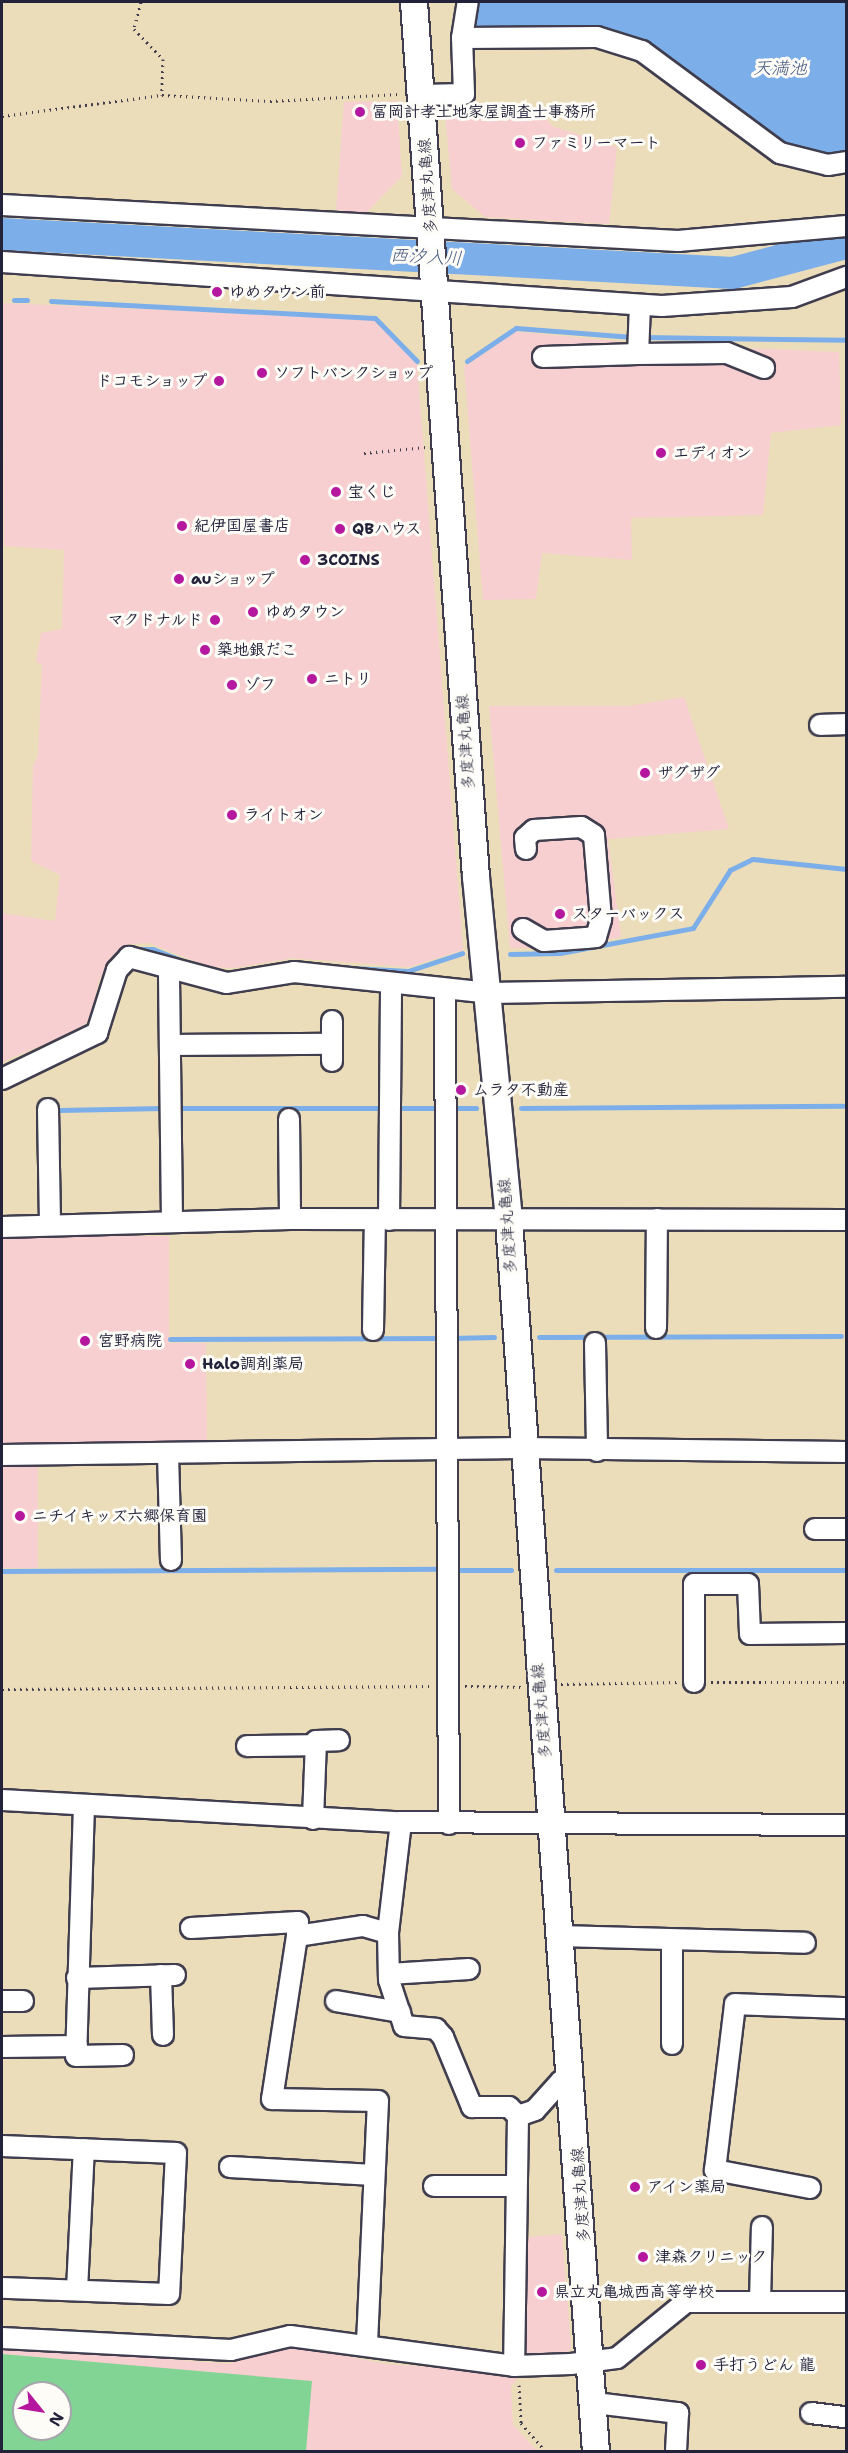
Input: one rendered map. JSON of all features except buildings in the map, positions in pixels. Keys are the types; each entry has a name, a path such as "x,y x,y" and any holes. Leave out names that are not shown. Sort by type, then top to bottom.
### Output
{"main road":[{"name":"多度津丸亀線","path":"414,2 432,237 433,284 509,1221 522,1448 572,2079 595,2403 596,2451"}],"street":[{"path":"422,95 464,94 462,38 468,2"},
{"path":"462,38 608,40 642,51 780,153 828,165 846,162"},
{"path":"2,205 432,237 678,241 846,226"},
{"path":"2,262 433,284 640,305 714,306 792,297 846,277"},
{"path":"638,343 640,305"},
{"path":"543,357 638,343 728,353 764,368"},
{"path":"820,725 846,724"},
{"path":"523,929 544,941 596,937 601,919 594,836 581,827 534,830 525,838 526,849"},
{"path":"2,1079 97,1033 117,970 129,957 227,983 294,972 489,993 846,987"},
{"path":"169,975 172,1222"},
{"path":"373,1330 382,1220 391,984"},
{"path":"446,990 449,1824"},
{"path":"170,1044 332,1052 332,1021"},
{"path":"48,1109 50,1226"},
{"path":"289,1119 290,1219"},
{"path":"2,1227 290,1219 846,1220"},
{"path":"657,1219 657,1328"},
{"path":"595,1343 597,1450"},
{"path":"2,1455 522,1448 846,1452"},
{"path":"168,1454 171,1560"},
{"path":"815,1528 846,1529"},
{"path":"694,1682 694,1584 748,1584 750,1634 846,1633"},
{"path":"247,1746 316,1745 339,1740"},
{"path":"314,1819 316,1745"},
{"path":"2,1800 314,1819 449,1824 846,1825"},
{"path":"84,1805 76,2056 123,2055"},
{"path":"401,1822 388,1933 389,1974 404,2026 436,2029 443,2037 472,2107 509,2107 518,2116 516,2366"},
{"path":"191,1928 298,1922 272,2099 378,2101 367,2346"},
{"path":"297,1935 363,1926 388,1933"},
{"path":"561,1936 805,1943"},
{"path":"672,1940 672,2044"},
{"path":"389,1974 469,1970"},
{"path":"77,1978 168,1975 163,2035"},
{"path":"2,2001 23,2001"},
{"path":"336,2001 400,2012"},
{"path":"810,2188 716,2170 735,2004 846,2008"},
{"path":"2,2048 77,2046"},
{"path":"518,2116 535,2110 561,2081 572,2079"},
{"path":"2,2146 176,2152 169,2294 2,2288"},
{"path":"77,2290 84,2149"},
{"path":"230,2167 375,2175"},
{"path":"434,2186 516,2186"},
{"path":"760,2301 762,2227"},
{"path":"2,2338 231,2350 290,2336 516,2366 592,2362 617,2358 640,2344 662,2317 686,2302 846,2302"},
{"path":"595,2403 678,2413 676,2451"},
{"path":"811,2413 846,2417"}],"path":[{"path":"141,2 134,29 163,59 162,95"},
{"path":"2,116 162,95 270,101 422,95"},
{"path":"364,453 428,447"},
{"path":"2,1689 540,1686"},
{"path":"516,2366 521,2423 546,2451"}],"shaded area":[{"path":"397,101 402,176 366,213 336,210 344,102"},
{"path":"444,104 461,113 541,111 552,126 617,147 609,224 485,217 452,189"},
{"path":"2,303 375,319 417,364 463,950 409,967 292,958 235,968 209,967 149,943 129,944 119,950 99,980 91,1019 76,1031 2,1062 2,913 55,921 60,875 31,861 33,765 38,756 42,665 36,662 41,633 62,629 64,550 4,546"},
{"path":"510,331 646,344 839,352 841,425 771,433 763,515 631,518 632,560 542,553 536,599 483,600 464,366"},
{"path":"684,697 729,829 608,839 621,937 557,948 510,948 489,706 629,706"},
{"name":"宮野病院","path":"2,1236 169,1236 169,1343 206,1343 207,1446 2,1448"},
{"name":"ニチイキッズ六郷保育園","path":"2,1465 38,1465 38,1568 2,1568"},
{"name":"県立丸亀城西高等学校","path":"562,2234 571,2348 566,2355 523,2371 511,2387 513,2425 537,2451 2,2451 2,2346 229,2364 268,2350 297,2347 387,2364 509,2373 519,2238"}],"green space":[{"path":"2,2354 312,2381 306,2451 2,2450"}],"water":[{"name":"天満池","path":"472,2 846,2 846,153 784,150 614,32 472,32"}],"waterway":[{"name":"西汐入川","path":"2,234 733,273 846,243"},
{"path":"14,300 27,300"},
{"path":"51,301 375,318 417,361"},
{"path":"467,361 516,328 633,337"},
{"path":"643,337 846,340"},
{"path":"510,954 560,953 693,928 730,870 753,859 846,869"},
{"path":"131,949 153,949 191,964"},
{"path":"335,967 408,971 462,953"},
{"path":"521,1108 843,1106"},
{"path":"58,1110 164,1108"},
{"path":"177,1108 379,1108"},
{"path":"397,1108 438,1108"},
{"path":"450,1108 476,1108"},
{"path":"539,1337 841,1336"},
{"path":"451,1338 494,1337"},
{"path":"170,1339 440,1338"},
{"path":"2,1571 440,1569"},
{"path":"452,1570 511,1570"},
{"path":"556,1570 846,1570"}],"place":[{"name":"冨岡計孝土地家屋調査士事務所","path":"360,112"},
{"name":"ファミリーマート","path":"520,143"},
{"name":"ゆめタウン前","path":"217,292"},
{"name":"ソフトバンクショップ","path":"262,373"},
{"name":"ドコモショップ","path":"219,381"},
{"name":"エディオン","path":"661,453"},
{"name":"宝くじ","path":"336,492"},
{"name":"紀伊国屋書店","path":"182,526"},
{"name":"QBハウス","path":"340,529"},
{"name":"3COINS","path":"305,560"},
{"name":"auショップ","path":"179,579"},
{"name":"ゆめタウン","path":"253,612"},
{"name":"マクドナルド","path":"215,620"},
{"name":"築地銀だこ","path":"205,650"},
{"name":"ニトリ","path":"312,679"},
{"name":"ゾフ","path":"232,685"},
{"name":"ザグザグ","path":"645,773"},
{"name":"ライトオン","path":"232,815"},
{"name":"スターバックス","path":"560,914"},
{"name":"ムラタ不動産","path":"461,1090"},
{"name":"宮野病院","path":"85,1341"},
{"name":"Halo調剤薬局","path":"190,1364"},
{"name":"ニチイキッズ六郷保育園","path":"20,1516"},
{"name":"アイン薬局","path":"635,2187"},
{"name":"津森クリニック","path":"643,2257"},
{"name":"県立丸亀城西高等学校","path":"542,2292"},
{"name":"手打うどん 龍","path":"701,2365"}]}
